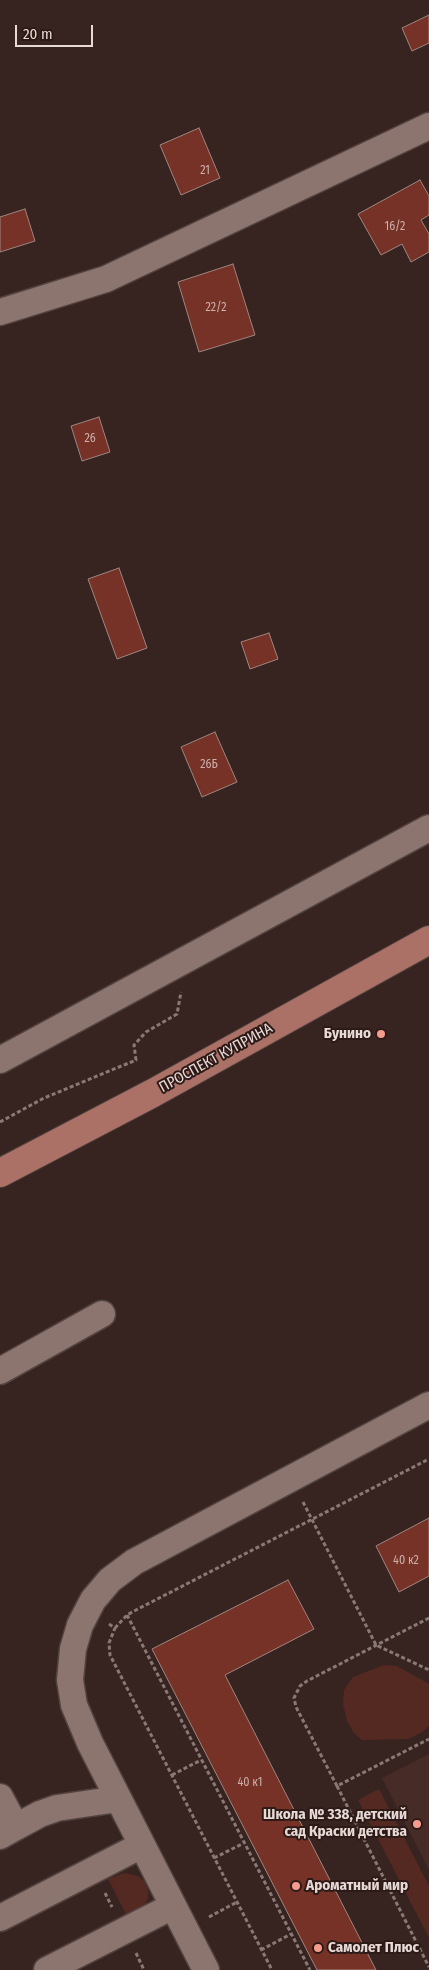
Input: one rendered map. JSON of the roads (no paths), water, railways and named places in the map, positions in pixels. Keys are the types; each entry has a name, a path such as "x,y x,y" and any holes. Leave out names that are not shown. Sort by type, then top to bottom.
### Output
{"main road":[{"name":"ПРОСПЕКТ КУПРИНА","path":"0,1173 153,1093 429,940"}],"street":[{"path":"0,312 106,279 429,126"},
{"path":"0,1060 429,828"},
{"path":"0,1371 102,1314"},
{"path":"206,1970 118,1799 74,1705 70,1680 73,1649 80,1625 87,1610 110,1580 134,1562 429,1405"},
{"path":"0,1797 8,1831 40,1814 57,1808 118,1799"},
{"path":"0,1918 142,1845"},
{"path":"47,1970 172,1906"}],"place":[{"name":"Бунино","path":"381,1034"},
{"name":"Школа № 338, детский сад Краски детства","path":"417,1824"},
{"name":"Ароматный мир","path":"296,1886"},
{"name":"Самолет Плюс","path":"318,1948"}]}
